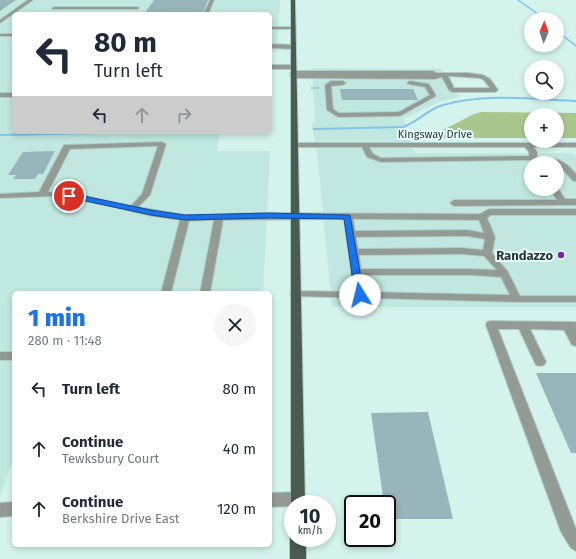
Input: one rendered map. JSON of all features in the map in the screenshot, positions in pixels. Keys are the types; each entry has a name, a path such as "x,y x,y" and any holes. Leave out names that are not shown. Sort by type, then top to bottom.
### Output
{"main road":[{"path":"293,0 298,495"},
{"path":"298,547 298,559"}],"street":[{"path":"14,12 30,0"},
{"path":"207,12 212,0"},
{"path":"120,12 126,4"},
{"path":"54,8 123,8 138,6 134,12"},
{"path":"0,22 12,13"},
{"path":"272,28 293,28"},
{"path":"0,35 12,35"},
{"path":"272,46 293,47"},
{"path":"272,68 293,72 373,78 418,83 427,85 433,96 400,114 338,115 330,110 328,85 331,83 373,78 435,77 434,75 444,75 478,76 486,78 495,90 452,90 444,75"},
{"path":"0,95 12,95"},
{"path":"39,195 67,147 162,144 146,195 133,208"},
{"name":"Kingsway Drive","path":"294,145 524,145"},
{"path":"365,145 367,153 372,158 381,160 524,159"},
{"name":"Kingsway Drive","path":"564,145 576,145"},
{"path":"564,164 576,179"},
{"path":"1,198 56,194 82,197 185,218 294,216 482,217 489,212 576,212"},
{"path":"559,196 563,202"},
{"path":"454,203 576,202"},
{"path":"348,217 360,295"},
{"path":"482,217 490,237 487,253"},
{"path":"167,291 185,218"},
{"path":"205,291 219,218"},
{"path":"350,234 467,233 490,237"},
{"path":"353,252 462,251 487,253 505,274 517,298"},
{"path":"356,272 470,272 505,274"},
{"path":"295,294 576,299"},
{"path":"576,342 572,326 491,326 569,532 576,543"},
{"path":"523,326 540,362"},
{"path":"0,356 12,356"},
{"path":"272,500 284,501"},
{"path":"0,510 12,509"}],"shaded area":[{"path":"0,0 280,0 277,52 272,52 272,12 12,12 12,134 220,134 217,151 270,151 263,291 12,291 12,463 0,496"},
{"path":"312,68 442,69 459,97 441,101 403,119 415,153 573,153 576,156 576,307 332,307 317,151 312,125 315,120"}],"green space":[{"path":"481,112 524,112 524,138 416,138 435,134 474,114"},
{"path":"564,113 576,113 576,138 564,138"}],"building":[{"path":"0,0 16,0 0,11"},
{"path":"154,0 208,0 204,12 145,12"},
{"path":"340,89 413,89 418,100 342,100"},
{"path":"55,151 43,174 38,174 35,179 13,179 16,175 8,175 23,152"},
{"path":"536,373 576,373 576,453 571,453"},
{"path":"428,412 453,519 396,519 396,495 383,495 371,413"}],"waterway":[{"path":"518,0 535,12"},
{"path":"564,37 576,46"},
{"path":"314,129 403,127 443,105 476,99 526,98 576,101"},
{"path":"0,135 47,134"}],"place":[{"name":"Randazzo","path":"561,255"}],"route":[{"path":"69,196 82,197 185,218 269,216 348,217 360,295"}]}
